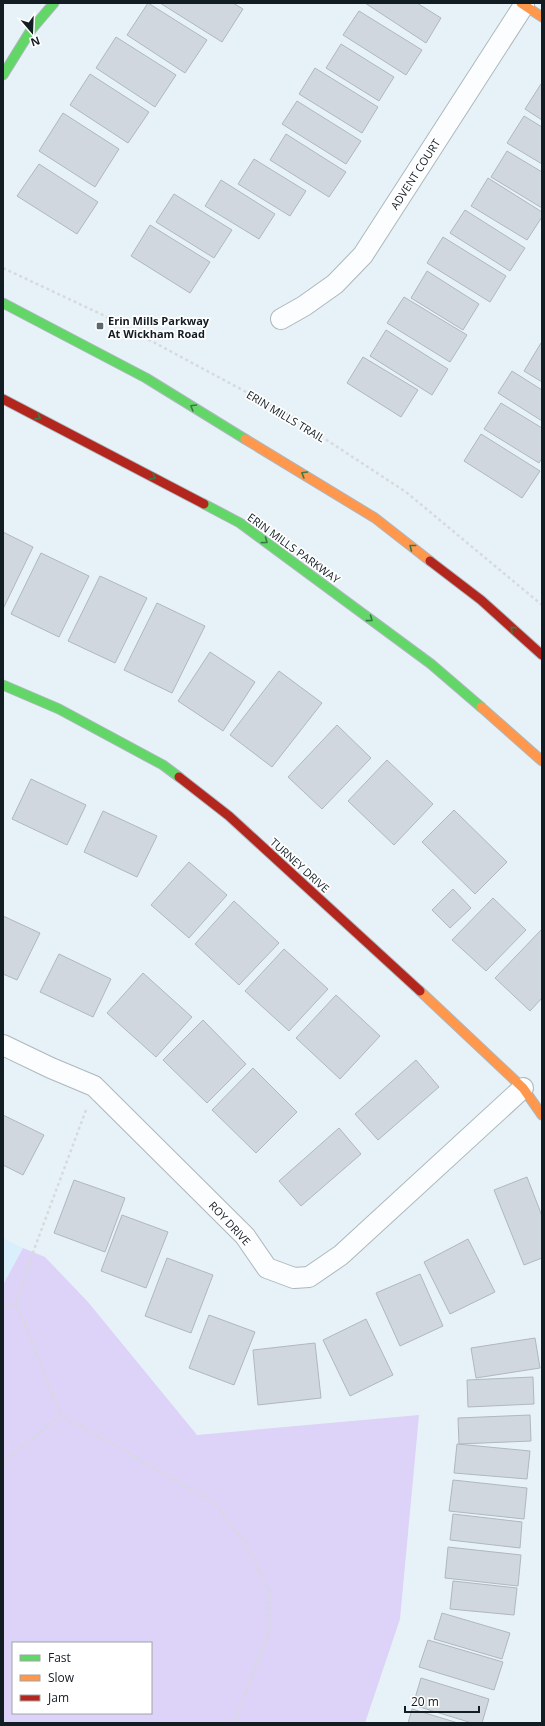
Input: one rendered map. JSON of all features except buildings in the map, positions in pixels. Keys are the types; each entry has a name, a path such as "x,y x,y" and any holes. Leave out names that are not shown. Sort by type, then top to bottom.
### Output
{"main road":[{"path":"3,75 31,30 54,3"},
{"path":"522,4 542,17"},
{"path":"3,304 146,378 375,518 481,600 542,655"},
{"name":"ERIN MILLS PARKWAY","path":"3,399 240,523 431,664 542,761"},
{"name":"TURNEY DRIVE","path":"3,685 59,709 163,765 223,812 419,990 523,1088 542,1115"}],"street":[{"name":"ADVENT COURT","path":"281,319 304,306 335,284 363,255 522,4"},
{"name":"ROY DRIVE","path":"3,1045 51,1068 94,1086 245,1236 267,1268 294,1278 309,1277 341,1255 523,1088"}],"path":[{"name":"ERIN MILLS TRAIL","path":"3,268 105,316 286,414 406,492 542,604"},
{"path":"94,1086 35,1247 16,1304 61,1416 215,1503 248,1547 269,1591 269,1631 234,1723"},
{"path":"3,1308 16,1304"},
{"path":"3,1463 61,1416"}],"shaded area":[{"path":"3,1238 23,1248 3,1285"},
{"path":"23,1248 45,1257 88,1302 197,1435 419,1415 400,1619 365,1723 3,1723 3,1285"}],"traffic: fast":[{"path":"3,75 31,30 54,3"},
{"path":"3,303 146,378 245,439"},
{"path":"204,504 240,523 431,664 481,707"},
{"path":"3,685 59,709 163,765 179,777"}],"traffic: slow":[{"path":"521,3 542,17"},
{"path":"245,439 375,518 430,561"},
{"path":"481,707 542,761"},
{"path":"420,991 523,1088 542,1115"}],"traffic: jam":[{"path":"3,399 204,504"},
{"path":"430,561 481,600 542,655"},
{"path":"179,777 229,816 420,991"}],"place":[{"name":"Erin Mills Parkway At Wickham Road","path":"100,326"}]}
